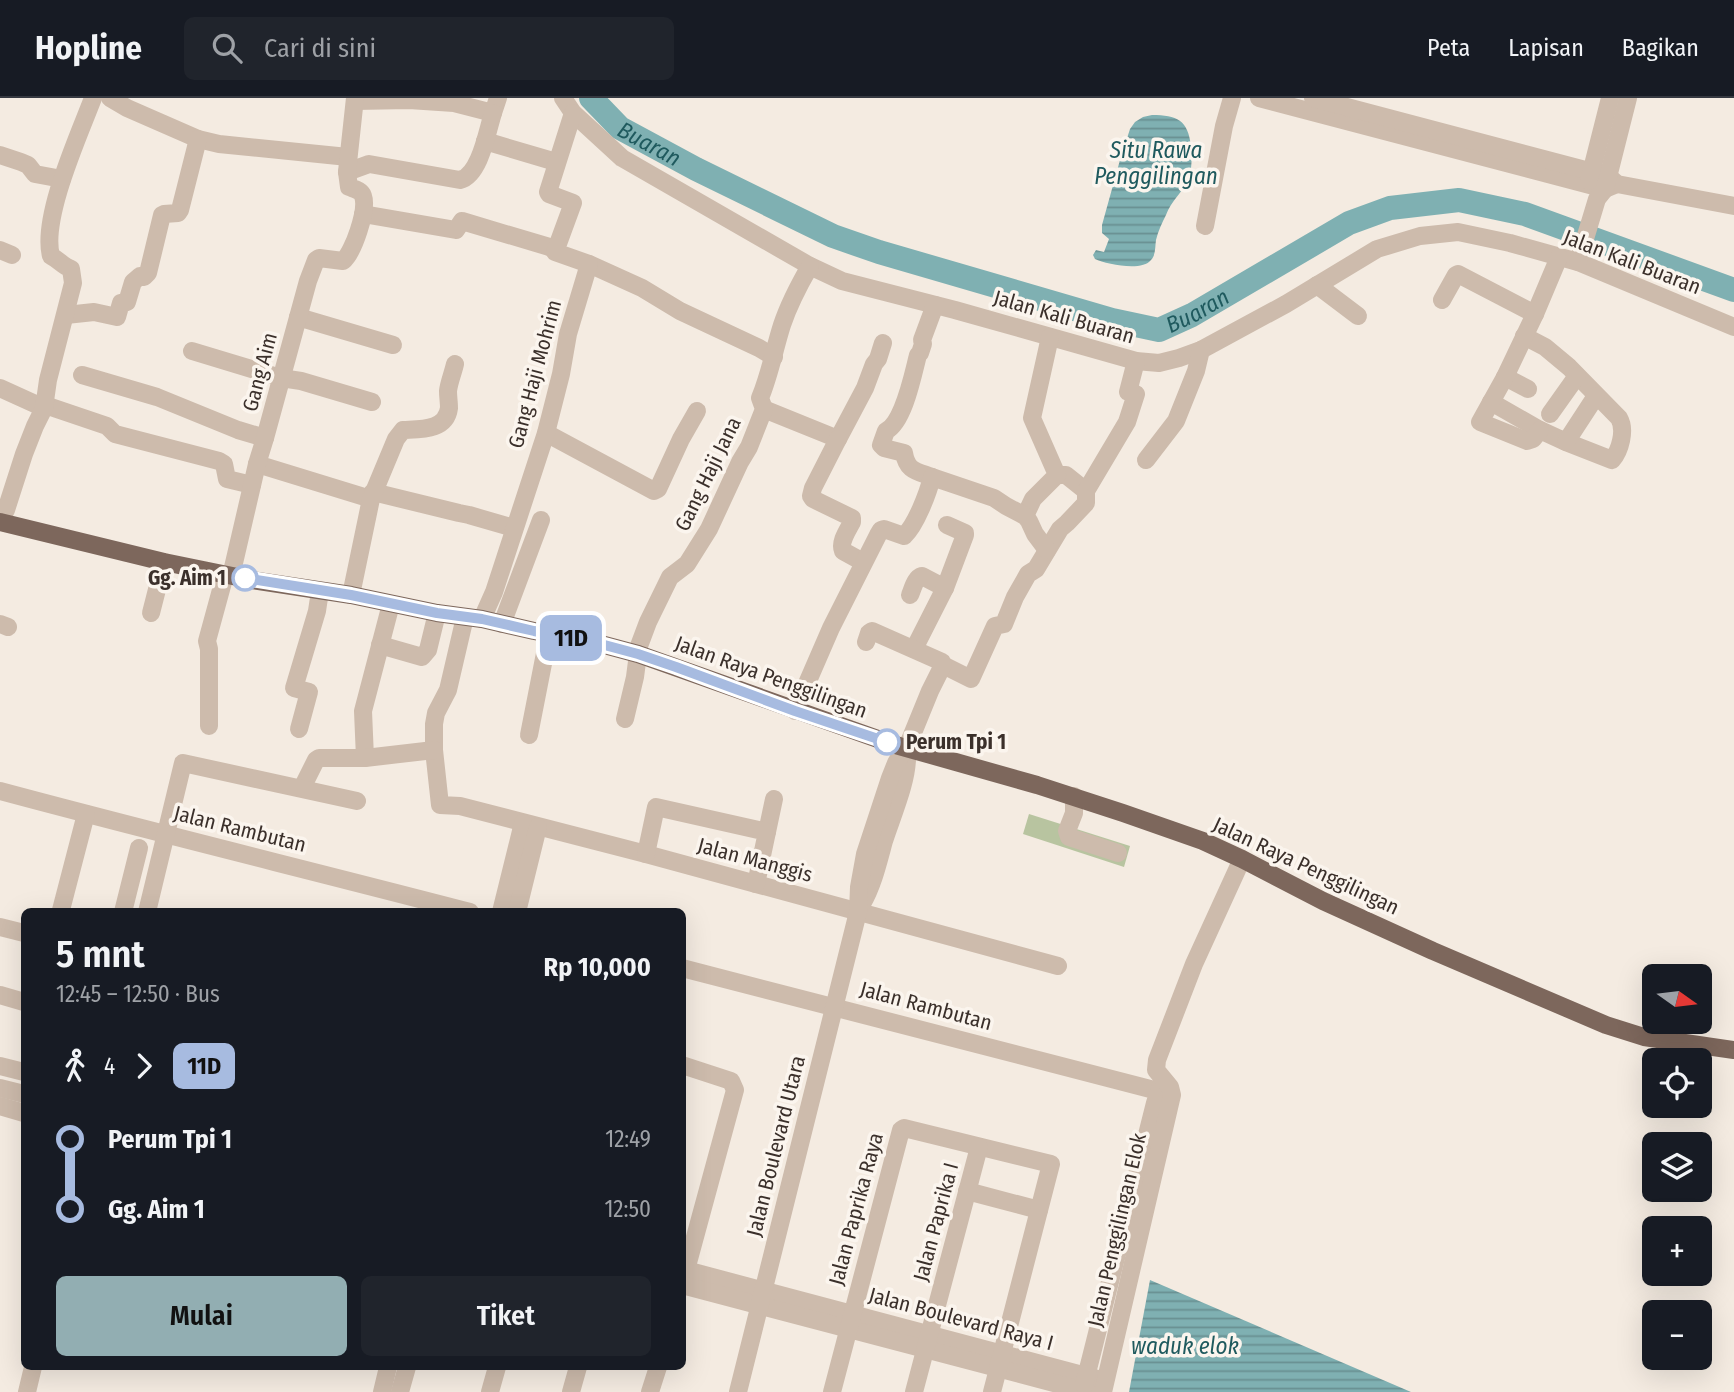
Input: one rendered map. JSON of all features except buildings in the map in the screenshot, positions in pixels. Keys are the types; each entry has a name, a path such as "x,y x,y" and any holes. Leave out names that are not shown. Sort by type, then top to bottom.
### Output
{"main road":[{"name":"Jalan Raya Penggilingan","path":"0,521 164,562 474,618 638,654 906,748 1074,796 1203,841 1323,901 1606,1025 1644,1037 1734,1050"}],"street":[{"path":"0,521 27,445 45,407 48,380 66,315 73,282 71,269 51,256 48,235 62,179 93,98"},
{"path":"110,98 198,139 219,144 347,164 369,164 460,180 467,178 474,170 495,106 409,100 355,100 347,164 349,187 363,195 363,214 456,230 462,221 556,249"},
{"path":"1205,226 1232,98"},
{"path":"1259,98 1341,112 1600,188 1733,201"},
{"path":"1313,98 1341,112"},
{"path":"1600,188 1610,98"},
{"path":"1579,259 1628,98"},
{"path":"568,106 548,193 572,203 556,254 589,264 642,288 680,311 774,357"},
{"name":"Jalan Kali Buaran","path":"568,106 622,158 810,266 842,281 1136,361 1159,363 1201,350 1241,330 1377,249 1432,234 1458,232 1559,257 1579,259 1734,327"},
{"path":"66,315 94,312 117,317 121,303 127,302 133,282 148,273 162,215 178,213 180,210 198,139"},
{"path":"485,141 554,170"},
{"path":"0,155 28,165 35,174 62,179"},
{"name":"Gang Aim","path":"209,726 207,641 228,575 298,317 316,260 319,258 343,261 347,258 357,237 363,214"},
{"path":"1524,336 1545,347 1569,367 1619,418 1623,430 1612,460 1540,430 1533,439 1527,441 1480,422 1505,377 1559,257"},
{"name":"Gang Haji Mohrim","path":"434,750 436,713 449,690 474,618 494,592 546,433 568,334 589,264"},
{"name":"Gang Haji Jana","path":"625,719 639,646 648,622 670,578 687,564 709,529 749,447 764,409 760,398 767,382 782,324 810,266"},
{"path":"1442,300 1458,274 1535,314"},
{"path":"1317,285 1358,316"},
{"path":"935,305 922,340 907,398 881,445 905,454 909,467 916,472 994,498 1024,516 1047,550"},
{"path":"298,317 393,345"},
{"path":"1050,337 1032,418 1057,475"},
{"path":"863,562 841,549 852,518 811,496 878,359 883,343"},
{"path":"1146,460 1176,421 1201,350"},
{"path":"192,351 372,402"},
{"path":"866,642 872,631 942,662 943,666 971,679 995,626 1003,625 1028,574 1036,569 1060,528 1086,503 1086,491 1127,422 1136,394 1128,392 1136,361"},
{"path":"351,595 372,495 396,439 403,430 436,426 446,419 449,409 448,392 455,363"},
{"path":"82,375 157,397 227,426 265,438"},
{"path":"1550,414 1577,376"},
{"path":"1505,377 1528,389"},
{"path":"0,388 45,407 107,426 115,434 219,461 224,464 227,478 252,485"},
{"path":"1566,442 1596,396"},
{"path":"764,409 838,439"},
{"path":"546,433 654,491 658,489 697,411"},
{"path":"257,464 372,495 469,514 514,528"},
{"path":"1024,516 1033,499 1057,475 1066,475 1086,491"},
{"path":"795,711 863,562 881,530 904,536 909,531 928,492 932,477"},
{"path":"502,624 541,520"},
{"path":"914,649 945,588 965,534 947,525"},
{"path":"151,613 164,562"},
{"path":"910,594 922,576 945,588"},
{"path":"299,729 309,692 294,688 313,628 320,591"},
{"path":"365,758 363,711 391,604"},
{"path":"380,645 422,657 428,650 437,613"},
{"path":"529,735 549,633"},
{"name":"Jalan Boulevard Utara","path":"738,1392 858,912 870,890 893,816 907,766 906,748 943,666"},
{"path":"302,788 316,760 322,757 365,758 434,750"},
{"name":"Jalan Manggis","path":"434,750 440,805 460,806 646,854 1058,966"},
{"path":"148,908 183,763 357,801"},
{"name":"Jalan Rambutan","path":"0,791 455,908"},
{"path":"1074,796 1074,813 1067,831 1069,837 1118,853"},
{"path":"756,884 775,799"},
{"path":"646,854 656,807 767,832"},
{"path":"62,908 86,814"},
{"path":"502,908 531,825"},
{"path":"518,908 531,825"},
{"path":"124,908 139,848"},
{"name":"Jalan Penggilingan Elok","path":"1085,1388 1161,1086 1155,1067 1159,1052 1194,964 1242,859"},
{"path":"0,926 21,932"},
{"name":"Jalan Rambutan","path":"686,969 1161,1086"},
{"path":"0,995 21,1001"},
{"path":"0,1066 21,1071"},
{"path":"686,1066 731,1080 735,1090 686,1268"},
{"name":"Jalan Penggilingan Elok","path":"1104,1386 1172,1095 1170,1087 1161,1086"},
{"path":"0,1088 21,1093"},
{"path":"0,1106 21,1111"},
{"name":"Jalan Paprika Raya","path":"849,1321 901,1130 904,1128 1049,1163 1051,1167 992,1392"},
{"name":"Jalan Paprika I","path":"914,1392 979,1147"},
{"path":"967,1191 1040,1210"},
{"name":"Jalan Boulevard Raya I","path":"686,1276 1000,1361 1085,1388 1104,1386"},
{"path":"832,1392 849,1321"},
{"path":"27,1392 32,1370"},
{"path":"382,1392 387,1370"},
{"path":"400,1392 406,1370"},
{"path":"490,1392 496,1370"},
{"path":"571,1392 577,1370"},
{"path":"650,1392 657,1370"}],"green space":[{"path":"1029,814 1130,846 1124,867 1023,834"}],"water":[{"name":"Situ Rawa Penggilingan","path":"1152,115 1175,118 1187,130 1192,154 1189,178 1162,224 1151,260 1140,266 1115,265 1100,261 1093,255 1096,250 1104,252 1109,239 1102,233 1102,225 1130,129 1135,122"},
{"name":"waduk elok","path":"1150,1280 1411,1392 1129,1392"}],"waterway":[{"name":"Buaran","path":"591,98 620,128 696,169 833,236 1112,320 1159,330 1192,315 1349,223 1390,208 1459,200 1525,214 1734,290"}],"bus line":[{"name":"11D","path":"245,578 482,619 597,643 638,654 887,742"}],"place":[{"name":"Gg. Aim 1","path":"245,578"},
{"name":"Perum Tpi 1","path":"887,742"}]}
